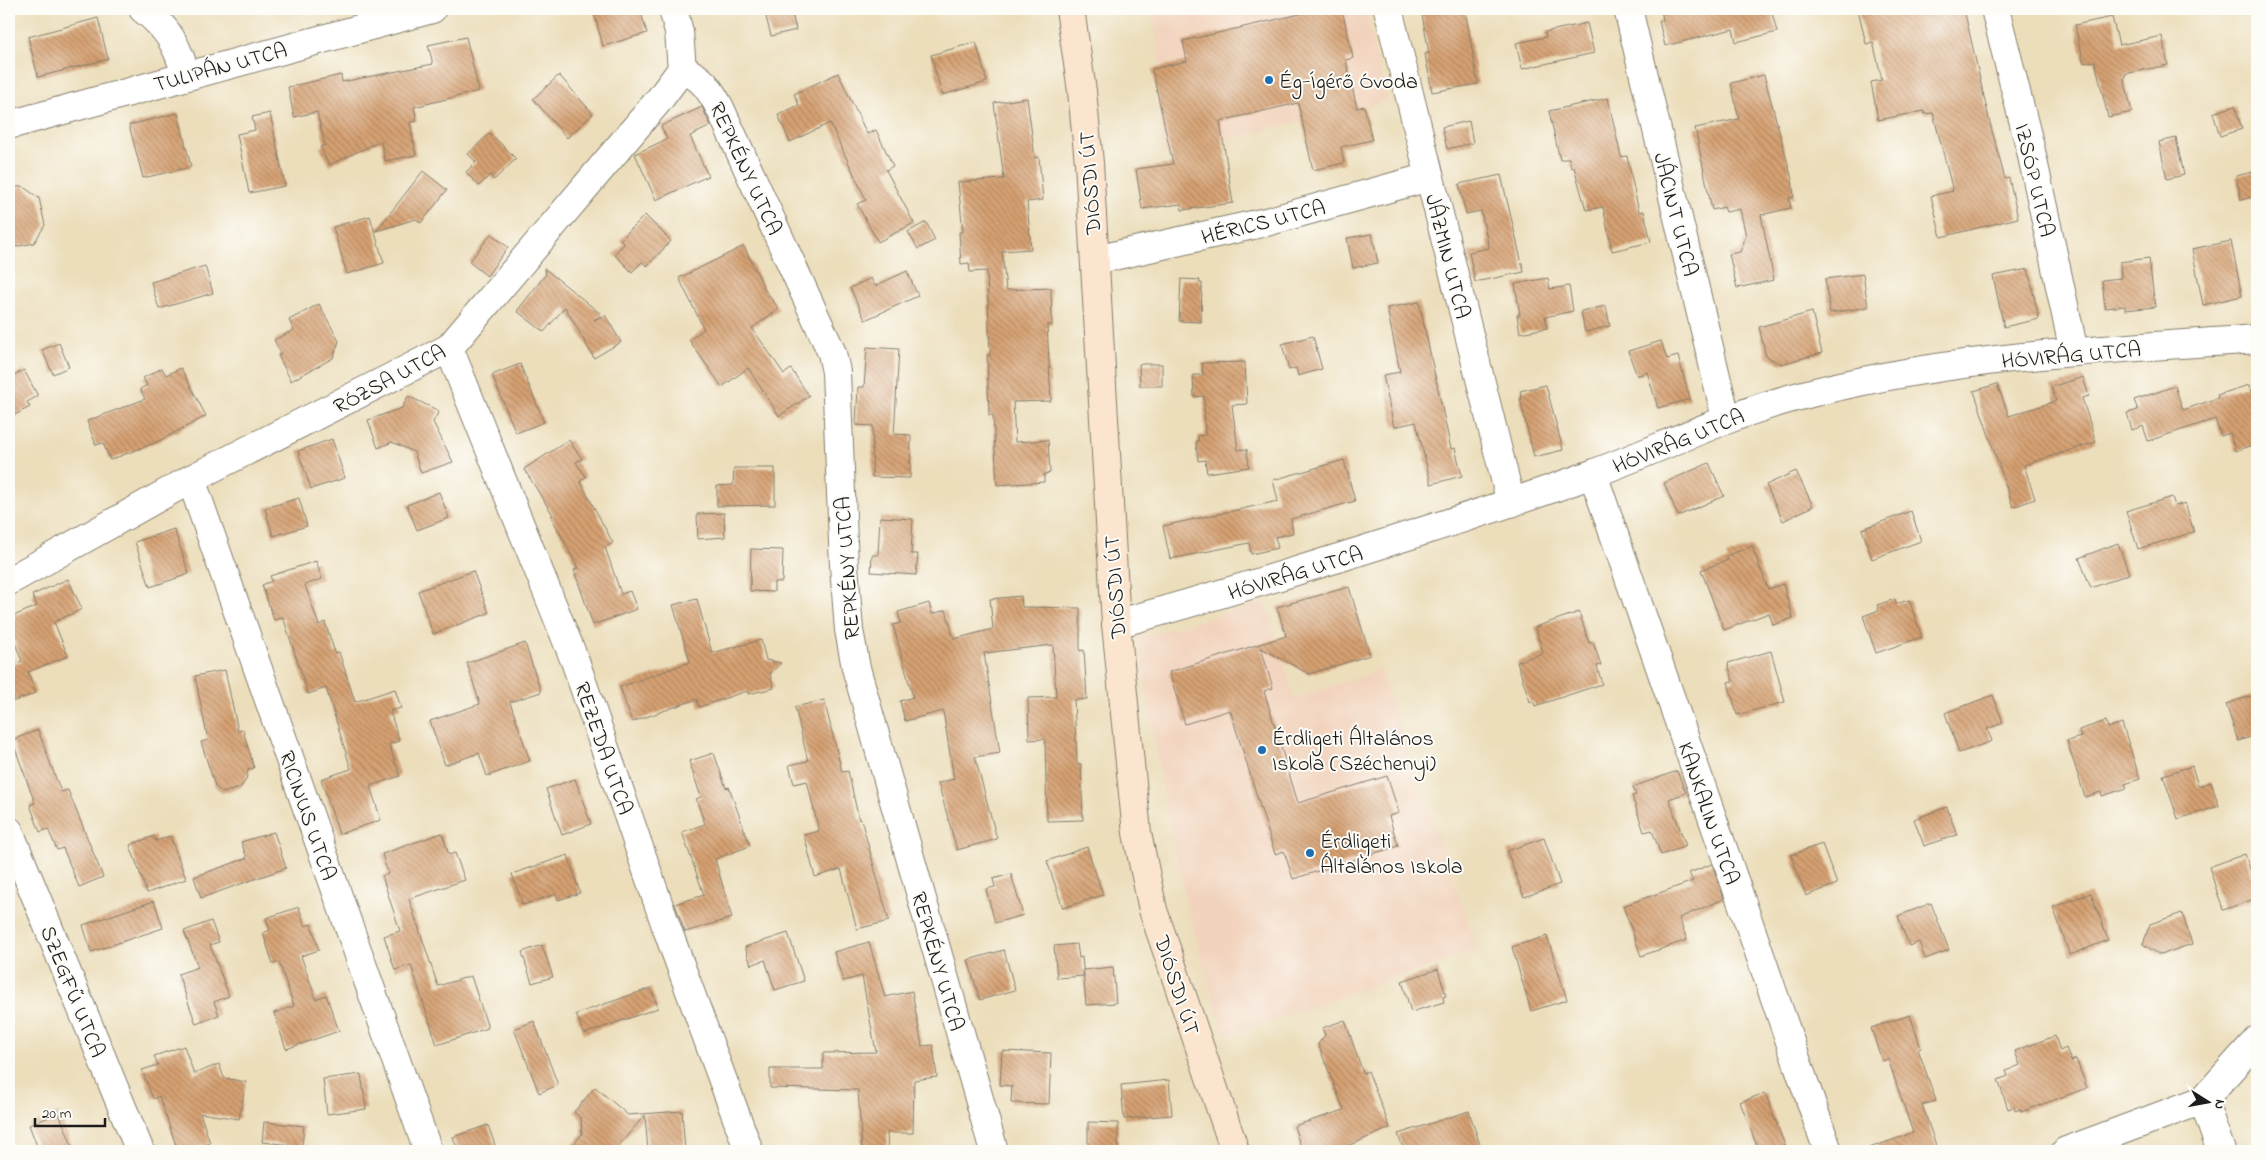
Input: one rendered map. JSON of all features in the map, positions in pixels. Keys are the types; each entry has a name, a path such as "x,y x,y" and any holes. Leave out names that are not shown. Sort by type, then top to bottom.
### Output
{"main road":[{"name":"DIÓSDI ÚT","path":"1070,9 1082,91 1095,260 1116,624 1132,786 1144,870 1156,919 1235,1151"}],"street":[{"path":"143,9 160,22 173,40 186,75"},
{"name":"TULIPÁN UTCA","path":"9,125 432,9"},
{"path":"673,9 679,32 682,68"},
{"name":"JÁZMIN UTCA","path":"1388,9 1511,503"},
{"name":"JÁCINT UTCA","path":"1628,9 1726,418"},
{"name":"IZSÓP UTCA","path":"1996,9 2030,151 2074,352"},
{"name":"RÓZSA UTCA","path":"9,581 191,479 449,348 659,100 682,68"},
{"name":"REPKÉNY UTCA","path":"682,68 697,76 709,89 720,108 832,353 836,372 844,566 849,630 856,668 994,1151"},
{"name":"HÉRICS UTCA","path":"1095,260 1266,222 1430,177"},
{"name":"HÓVIRÁG UTCA","path":"1116,624 1258,584 1511,503 1592,474 1726,418 1792,398 1877,378 1947,366 2074,352 2257,339"},
{"name":"REZEDA UTCA","path":"449,348 575,661 667,929 749,1151"},
{"name":"KANKALIN UTCA","path":"1592,474 1828,1151"},
{"name":"RICINUS UTCA","path":"191,479 428,1151"},
{"name":"SZEGFŰ UTCA","path":"9,831 140,1151"},
{"path":"2066,1151 2203,1100 2257,1040"},
{"path":"2203,1100 2221,1151"}],"shaded area":[{"name":"Ég-Ígérő Óvoda","path":"1153,9 1365,9 1388,101 1164,154 1157,92 1152,69 1160,67"},
{"name":"Érdligeti Általános Iskola","path":"1265,602 1294,698 1380,670 1478,950 1224,1037 1186,902 1165,805 1138,638"}],"building":[{"path":"593,9 640,9 647,33 603,46"},
{"path":"764,9 791,9 796,30 771,36"},
{"name":"Ég-Ígérő Óvoda","path":"1322,9 1342,9 1353,58 1346,60 1357,108 1364,106 1372,140 1341,147 1344,163 1313,170 1298,103 1220,121 1233,203 1182,210 1181,204 1142,209 1136,169 1173,164 1152,69 1187,61 1183,41"},
{"path":"1421,9 1465,9 1478,84 1432,92 1425,54 1429,53"},
{"path":"1661,9 1771,9 1777,32 1736,42 1733,29 1665,46 1659,21 1663,20"},
{"path":"1858,9 1964,9 1990,123 2005,179 2009,178 2018,218 1941,237 1931,196 1953,191 1933,113 1924,114 1924,111 1878,120 1871,82 1882,80 1873,42 1866,44"},
{"path":"2112,17 2119,45 2162,36 2168,65 2125,74 2126,77 2124,78 2132,112 2108,117 2095,61 2084,63 2075,25"},
{"path":"98,18 108,59 38,77 28,37"},
{"path":"1587,23 1594,53 1522,69 1516,43 1546,37 1545,32"},
{"path":"466,37 479,91 414,107 417,121 410,122 416,155 385,161 381,141 329,165 320,147 325,145 317,112 294,117 288,87 341,75 342,82 433,64 428,45"},
{"path":"976,42 987,82 942,95 931,55"},
{"path":"838,73 867,134 876,130 893,166 886,170 914,223 878,242 857,204 866,200 830,123 790,142 778,115 799,105 794,94"},
{"path":"559,75 593,114 567,138 533,99"},
{"path":"1764,75 1792,179 1794,197 1789,198 1791,208 1761,215 1774,280 1737,288 1729,254 1740,252 1746,236 1740,209 1726,212 1724,207 1712,210 1695,128 1739,119 1731,83"},
{"path":"1027,98 1035,158 1039,157 1043,200 1027,202 1031,249 1002,251 1006,290 1051,288 1052,325 1047,325 1051,401 1013,402 1015,442 1048,440 1050,473 1044,474 1044,482 997,485 993,415 989,415 987,355 990,355 987,271 970,272 969,263 961,264 959,232 963,232 958,182 1004,179 994,103"},
{"path":"1608,98 1621,157 1627,156 1639,212 1644,211 1651,242 1612,251 1603,207 1586,210 1574,167 1571,168 1569,158 1560,160 1549,111"},
{"path":"2235,106 2242,129 2220,136 2213,113"},
{"path":"702,107 711,126 690,136 708,176 656,200 635,154 667,139 661,126"},
{"path":"178,113 191,167 143,178 129,125"},
{"path":"270,113 285,186 249,193 237,134 255,130 252,117"},
{"path":"1469,121 1473,143 1447,149 1442,127"},
{"path":"490,133 516,159 494,180 490,175 479,186 466,172 476,162 468,154"},
{"path":"2176,138 2184,175 2167,179 2159,142"},
{"path":"423,171 447,190 421,223 416,219 376,231"},
{"path":"2257,171 2257,196 2241,200 2236,176"},
{"path":"1501,175 1524,272 1475,282 1469,252 1489,248 1481,211 1466,214 1459,184"},
{"path":"22,186 39,198 45,225 34,243 9,248 9,189"},
{"path":"645,215 671,241 647,266 642,262 632,272 614,254 624,244 620,240"},
{"path":"370,216 384,263 347,274 333,227"},
{"path":"926,222 935,240 918,249 908,232"},
{"path":"491,234 508,247 487,276 469,262"},
{"path":"1372,234 1378,263 1353,268 1347,238"},
{"path":"2231,241 2242,296 2203,305 2192,249"},
{"path":"744,246 765,290 779,309 752,328 784,374 791,369 809,396 779,416 748,368 722,387 689,340 704,329 679,278"},
{"path":"2149,258 2155,307 2125,310 2125,306 2105,308 2102,280 2121,278 2120,262"},
{"path":"205,266 213,293 159,309 151,282"},
{"path":"544,268 601,314 594,320 605,315 621,342 594,358 565,307 544,332 517,311 546,274"},
{"path":"2028,269 2039,319 2004,327 1993,276"},
{"path":"907,271 918,296 865,320 850,288 871,278 875,286"},
{"path":"1863,274 1868,307 1830,313 1825,279"},
{"path":"1548,278 1550,289 1569,286 1573,311 1545,317 1547,328 1520,333 1517,315 1520,315 1515,284"},
{"path":"1181,279 1200,280 1199,283 1202,283 1201,322 1179,321"},
{"path":"1419,302 1451,449 1455,448 1462,476 1431,484 1416,422 1394,427 1383,375 1400,372 1387,308"},
{"path":"319,304 339,341 333,358 291,381 278,355 281,354 274,340 294,330 289,320"},
{"path":"1606,306 1610,326 1585,332 1581,311"},
{"path":"1812,312 1822,353 1781,364 1766,356 1759,327"},
{"path":"1313,336 1322,369 1298,376 1296,368 1289,370 1282,344"},
{"path":"1661,341 1667,359 1678,356 1690,399 1658,408 1647,372 1637,376 1628,351"},
{"path":"59,343 69,367 53,374 42,350"},
{"path":"867,347 899,349 894,434 911,435 910,478 872,477 873,426 856,425 858,387 864,387"},
{"path":"1245,362 1247,404 1232,405 1238,450 1247,449 1249,467 1207,473 1205,460 1198,461 1196,442 1198,442 1198,436 1205,435 1204,396 1194,397 1193,375 1203,375 1202,363"},
{"path":"520,364 544,422 516,433 492,375"},
{"path":"1139,364 1162,364 1162,386 1140,386"},
{"path":"9,365 14,375 24,370 38,396 27,402 30,407 9,418"},
{"path":"162,368 166,375 181,368 206,416 159,441 110,460 103,443 96,445 87,421 145,399 140,389 147,385 143,378"},
{"path":"2083,377 2089,396 2082,398 2096,442 2024,465 2035,499 2013,507 1974,391 1997,384 2009,416 2056,401 2051,387"},
{"path":"1546,385 1563,450 1534,457 1520,399 1522,399 1520,391"},
{"path":"2249,385 2253,398 2257,397 2257,444 2235,451 2230,433 2221,436 2215,419 2148,441 2143,426 2132,430 2127,413 2138,410 2134,400 2175,386 2183,410 2218,398 2217,395"},
{"path":"408,396 439,411 433,422 453,462 421,473 414,452 392,442 378,448 368,420 402,408"},
{"path":"332,439 345,478 311,489 298,451"},
{"path":"569,440 582,459 576,462 586,477 580,481 613,543 605,547 621,594 630,591 637,609 593,625 574,570 578,568 551,516 553,515 524,469"},
{"path":"1344,460 1355,501 1291,519 1293,533 1275,537 1278,548 1251,554 1249,543 1170,559 1163,526 1278,501 1273,480"},
{"path":"1709,463 1724,496 1678,516 1664,483"},
{"path":"734,468 775,468 775,505 717,506 717,486 733,485"},
{"path":"1796,471 1813,506 1783,521 1766,485"},
{"path":"439,492 449,518 417,530 407,505"},
{"path":"2172,497 2175,506 2185,503 2194,532 2138,549 2126,511"},
{"path":"299,498 307,526 273,536 265,508"},
{"path":"1911,511 1921,541 1872,559 1862,529"},
{"path":"724,513 725,537 698,539 697,514"},
{"path":"880,517 913,519 911,554 918,554 916,575 871,572 872,555 878,555"},
{"path":"174,529 189,574 150,587 135,542"},
{"path":"2118,543 2129,574 2091,588 2079,558"},
{"path":"1752,546 1768,589 1783,584 1793,618 1773,625 1769,613 1724,630 1701,570 1728,560 1726,556"},
{"path":"751,549 783,550 782,582 774,582 774,592 750,591"},
{"path":"316,561 322,579 305,585 319,625 325,622 335,653 339,652 355,702 395,689 401,708 390,711 399,741 389,744 400,776 370,786 381,820 339,834 321,779 351,769 326,688 308,694 283,617 274,620 262,585 272,581 270,576"},
{"path":"473,571 489,613 433,634 418,591"},
{"path":"68,579 82,609 54,622 68,656 28,672 36,693 9,703 9,666 22,661 9,628 9,618 37,606 32,595"},
{"name":"Érdligeti Általános Iskola (Széchenyi)","path":"1349,587 1370,655 1309,674 1261,648 1273,688 1264,691 1298,803 1387,776 1399,813 1389,816 1398,846 1293,879 1284,851 1275,854 1230,710 1185,724 1169,672 1286,636 1277,607"},
{"path":"1021,596 1022,607 1080,608 1080,651 1084,650 1087,699 1074,700 1077,764 1081,764 1083,820 1047,821 1045,739 1029,740 1028,698 1056,697 1053,645 984,653 1000,753 975,757 997,839 957,850 938,783 954,779 943,711 905,721 900,701 913,697 893,625 901,623 898,612 929,603 932,614 946,610 954,639 993,629 990,599"},
{"path":"697,599 712,653 761,640 766,660 781,663 770,674 774,688 748,694 747,691 699,707 697,699 632,722 620,687 690,662 673,605"},
{"path":"1895,599 1896,604 1909,600 1922,637 1876,653 1863,616 1879,610 1877,605"},
{"path":"1579,612 1589,643 1593,642 1601,665 1597,666 1602,684 1535,706 1533,701 1530,702 1517,662 1543,653 1535,627"},
{"path":"525,643 541,692 510,702 530,761 487,776 479,753 445,765 430,721 480,704 467,663"},
{"path":"1771,651 1785,702 1737,715 1728,682 1733,681 1728,663"},
{"path":"225,670 238,731 243,730 254,768 248,770 246,780 240,788 222,793 215,786 201,742 208,740 195,676"},
{"path":"2257,694 2257,735 2238,741 2226,704"},
{"path":"1993,695 2003,723 1987,729 1992,741 1959,753 1945,713"},
{"path":"824,700 842,772 848,771 859,820 861,819 889,921 857,929 841,869 815,877 804,835 819,831 807,781 794,784 789,765 808,761 795,707"},
{"path":"2106,721 2108,728 2122,723 2140,779 2125,784 2127,788 2102,796 2101,792 2085,797 2067,741 2081,737 2079,730"},
{"path":"38,730 61,792 68,790 103,877 79,887 63,848 57,850 48,829 40,832 30,805 35,803 12,740"},
{"path":"714,753 726,788 729,787 750,846 715,859 732,918 685,932 675,904 704,895 682,832 705,824 696,799 701,797 689,761"},
{"path":"2192,766 2198,786 2211,782 2219,806 2178,819 2163,775"},
{"path":"1677,771 1686,793 1669,799 1686,846 1661,855 1652,830 1644,832 1632,796 1636,795 1633,787"},
{"path":"575,779 591,824 562,835 546,789"},
{"path":"1947,807 1957,835 1924,846 1914,819"},
{"path":"274,832 286,868 201,898 194,877 247,858 241,842"},
{"path":"442,833 449,855 455,853 465,880 409,899 438,986 471,976 488,1028 437,1045 411,965 395,970 384,936 400,931 382,876 388,874 382,854"},
{"path":"154,836 156,841 170,836 186,879 147,893 130,845"},
{"path":"1544,838 1560,884 1524,897 1507,851"},
{"path":"1822,844 1837,884 1806,896 1791,855"},
{"path":"1087,847 1103,895 1063,908 1047,861"},
{"path":"2245,854 2257,890 2257,898 2223,910 2209,867"},
{"path":"568,855 580,893 558,900 556,894 523,905 512,874"},
{"path":"1712,864 1724,899 1679,918 1687,940 1641,956 1623,906 1693,881 1689,873"},
{"path":"1011,874 1023,915 995,923 986,889 995,887 993,879"},
{"path":"2091,893 2108,940 2070,955 2053,907"},
{"path":"154,901 163,928 91,952 83,925"},
{"path":"1931,903 1949,950 1925,959 1919,942 1909,946 1898,916"},
{"path":"299,907 305,926 311,924 319,950 301,956 316,999 326,995 339,1031 286,1049 274,1013 294,1006 279,962 273,964 263,933 270,930 266,918"},
{"path":"2182,913 2192,944 2160,955 2143,944 2150,924"},
{"path":"211,921 219,942 210,945 229,996 214,1002 219,1015 196,1024 178,974 198,967 184,931"},
{"path":"788,933 804,981 775,990 765,960 751,965 745,947"},
{"path":"1547,936 1567,1000 1531,1011 1512,947"},
{"path":"869,942 885,997 912,991 922,1046 933,1045 937,1077 914,1080 913,1133 887,1133 888,1151 862,1151 858,1090 770,1088 770,1069 823,1069 823,1053 876,1052 862,976 843,981 834,952"},
{"path":"1077,944 1079,958 1082,957 1084,976 1057,978 1054,946"},
{"path":"542,945 553,977 532,983 522,952"},
{"path":"1004,950 1015,990 980,1000 968,960"},
{"path":"1113,967 1116,1003 1086,1005 1083,970"},
{"path":"1438,969 1446,996 1443,997 1444,1002 1411,1012 1402,981"},
{"path":"651,988 658,1008 584,1034 576,1014"},
{"path":"1910,1015 1921,1048 1918,1049 1936,1101 1922,1105 1938,1151 1870,1151 1869,1148 1913,1133 1888,1059 1882,1061 1871,1028"},
{"path":"1345,1020 1363,1073 1368,1071 1390,1128 1336,1151 1302,1151 1294,1126 1344,1110 1318,1044 1325,1035 1322,1028"},
{"path":"534,1021 558,1085 539,1093 514,1029"},
{"path":"2055,1036 2060,1051 2066,1048 2071,1061 2076,1059 2087,1088 2021,1112 2020,1109 2015,1111 2014,1107 2008,1109 1998,1080 2008,1076 2006,1071 2020,1065 2015,1051"},
{"path":"184,1046 194,1074 219,1064 224,1078 246,1082 239,1119 200,1113 210,1143 186,1151 178,1151 159,1096 153,1099 142,1070 158,1065 154,1056"},
{"path":"1002,1051 1051,1053 1049,1104 1011,1103 1012,1086 1000,1085"},
{"path":"361,1074 366,1109 327,1114 323,1079"},
{"path":"1169,1080 1172,1115 1124,1119 1121,1085"},
{"path":"595,1087 628,1115 682,1111 685,1151 648,1151 645,1115 614,1151 568,1151 582,1134 581,1118 574,1112"},
{"path":"1765,1093 1787,1151 1759,1151 1740,1102"},
{"path":"1469,1111 1482,1151 1404,1151 1398,1134"},
{"path":"59,1113 74,1151 39,1151 29,1125"},
{"path":"264,1122 304,1126 302,1146 262,1142"},
{"path":"1088,1122 1118,1123 1118,1151 1088,1151"},
{"path":"488,1125 497,1151 458,1151 453,1137"}],"place":[{"name":"Ég-Ígérő Óvoda","path":"1269,80"},
{"name":"Érdligeti Általános Iskola (Széchenyi)","path":"1262,750"},
{"name":"Érdligeti Általános Iskola","path":"1310,853"}]}
